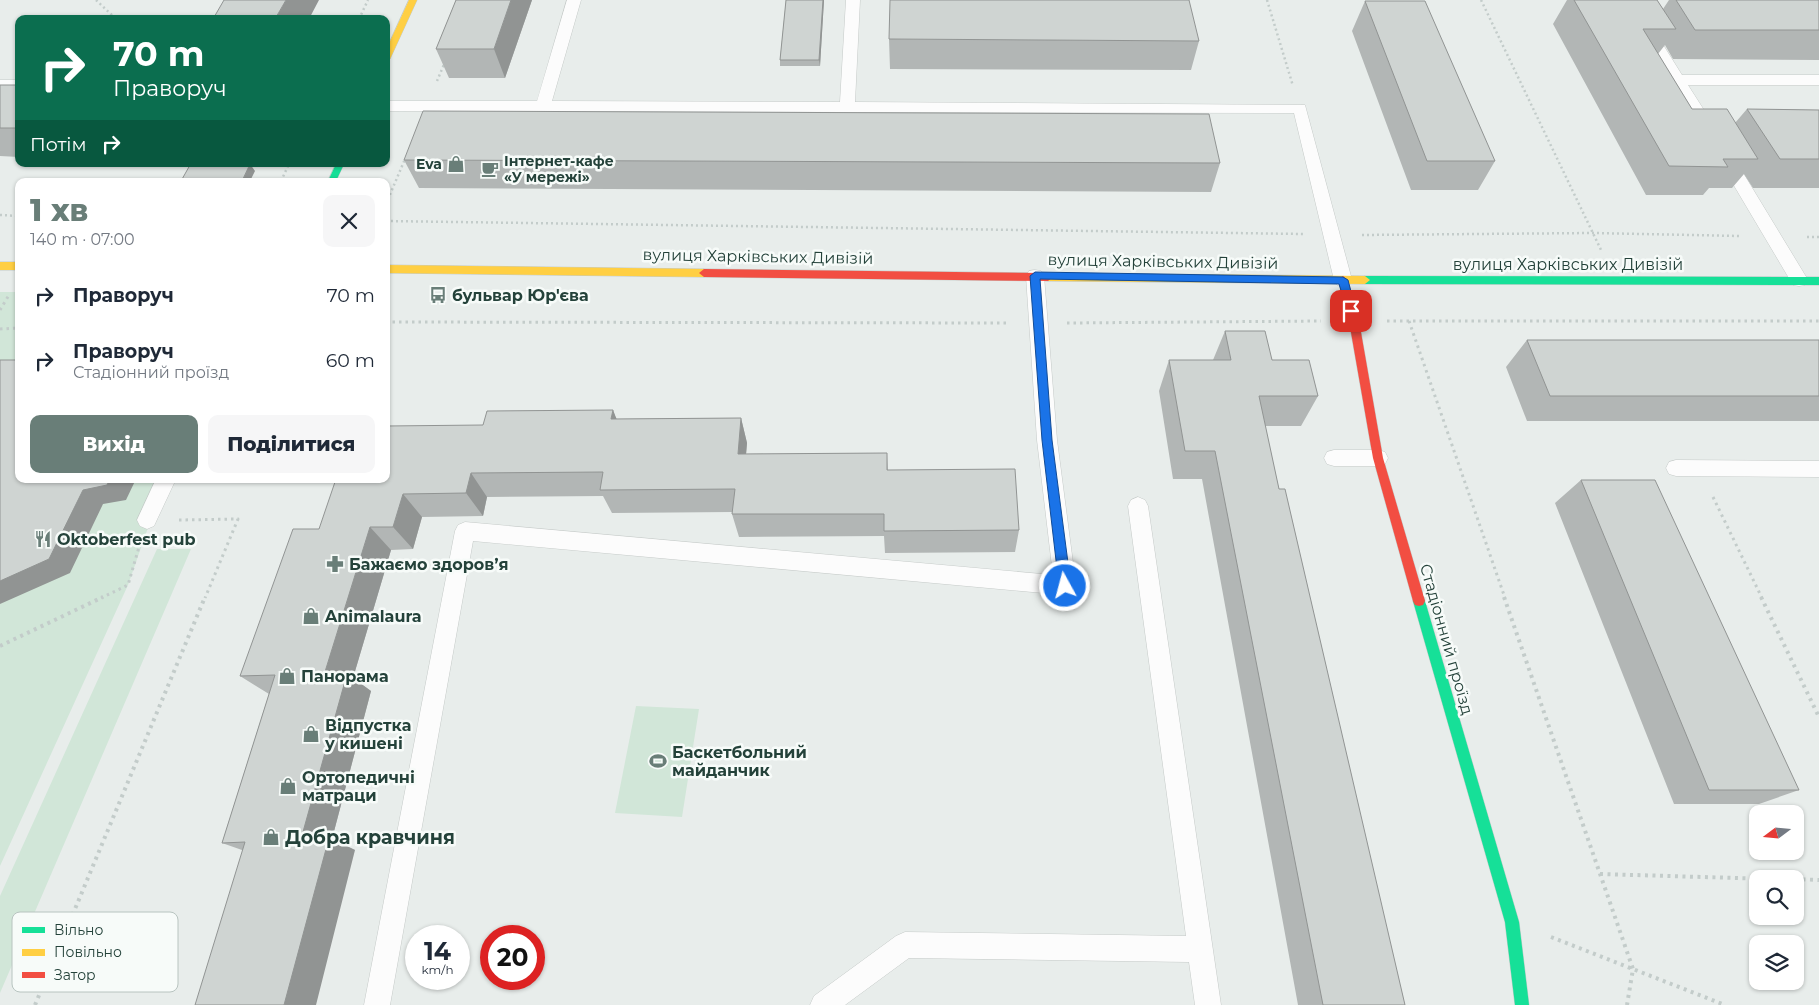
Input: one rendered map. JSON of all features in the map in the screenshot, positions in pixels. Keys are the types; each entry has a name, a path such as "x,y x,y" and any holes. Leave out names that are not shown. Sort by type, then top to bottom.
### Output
{"street":[{"path":"390,50 413,0"},
{"path":"0,266 15,266"},
{"name":"вулиця Харківських Дивізій","path":"390,269 1343,280 1615,279 1819,281"},
{"name":"Стадіонний проїзд","path":"1343,280 1354,321 1378,458 1512,922 1522,1005"}],"lane":[{"path":"543,106 574,0"},
{"path":"847,107 853,0"},
{"path":"1628,0 1799,280"},
{"path":"1678,80 1819,80"},
{"path":"0,85 15,85"},
{"path":"390,106 1300,108 1343,280"},
{"path":"377,1005 465,531 1065,586 1047,440 1035,276"},
{"path":"1334,458 1378,458"},
{"path":"1676,468 1819,468"},
{"path":"147,520 164,483"},
{"path":"1138,506 1208,1005"},
{"path":"823,1005 905,945 1200,948"}],"path":[{"path":"96,0 112,15"},
{"path":"361,15 368,0"},
{"path":"1267,0 1300,108"},
{"path":"1481,0 1615,279"},
{"path":"0,215 15,216"},
{"path":"390,220 1332,235 1593,233 1819,237"},
{"path":"1408,321 1633,969 1627,1005"},
{"path":"390,322 1819,321"},
{"path":"0,328 15,328"},
{"path":"1699,468 1819,717"},
{"path":"0,646 128,585 147,520 238,518 74,912"},
{"path":"1600,874 1749,878"},
{"path":"1804,879 1819,880"},
{"path":"1512,922 1725,1005"},
{"path":"35,1005 40,992"}],"green space":[{"path":"0,292 15,292 15,483 164,483 128,585 0,866"},
{"path":"157,549 191,549 35,912 12,912 12,965 0,993 0,896"},
{"name":"Баскетбольний майданчик","path":"636,706 699,709 682,817 615,813"}],"building":[{"path":"224,0 286,0 277,15 215,15"},
{"path":"456,0 511,0 494,49 436,49"},
{"path":"786,0 823,0 819,60 780,60"},
{"path":"890,0 1189,0 1199,41 889,39"},
{"path":"1574,0 1657,0 1676,29 1643,29 1692,109 1727,109 1758,159 1723,159 1728,167 1669,166"},
{"path":"1676,0 1819,0 1819,30 1695,30"},
{"path":"1365,1 1425,1 1495,161 1427,161"},
{"path":"0,85 15,85 15,128 0,128"},
{"path":"1747,109 1819,110 1819,159 1780,159"},
{"path":"423,111 1209,114 1220,163 404,160"},
{"path":"189,167 249,167 243,178 183,178"},
{"path":"1225,331 1265,331 1272,360 1309,360 1318,396 1259,396 1279,489 1285,489 1405,1005 1323,1005 1215,451 1185,451 1169,360 1231,360"},
{"path":"1527,340 1819,340 1819,396 1550,396"},
{"path":"0,360 15,360 15,483 108,483 107,485 83,490 49,559 0,581"},
{"path":"613,410 611,419 741,418 738,454 887,453 887,470 1015,469 1019,530 884,531 884,514 732,514 735,489 600,490 603,472 471,473 466,493 403,494 393,527 370,527 324,675 347,674 301,839 329,838 284,1005 195,1005 245,842 222,843 275,675 240,676 293,529 319,529 335,483 390,483 390,426 483,425 487,411"},
{"path":"1581,480 1655,480 1799,790 1709,790"}],"traffic: fast":[{"path":"333,178 339,167"},
{"path":"1365,280 1819,281"},
{"path":"1419,601 1512,922 1522,1005"}],"traffic: slow":[{"path":"390,50 413,0"},
{"path":"0,266 15,266"},
{"path":"390,269 704,273"},
{"path":"1048,277 1365,280"}],"traffic: jam":[{"path":"704,273 1048,277"},
{"path":"1343,280 1354,321 1378,458 1419,601"}],"place":[{"name":"Eva","path":"456,164"},
{"name":"Інтернет-кафе «У мережі»","path":"490,169"},
{"name":"бульвар Юр'єва","path":"438,295"},
{"name":"Oktoberfest pub","path":"43,539"},
{"name":"Бажаємо здоровʼя","path":"335,564"},
{"name":"Animalaura","path":"311,616"},
{"name":"Панорама","path":"287,676"},
{"name":"Відпустка у кишені","path":"311,734"},
{"name":"Баскетбольний майданчик","path":"658,761"},
{"name":"Ортопедичні матраци","path":"288,786"},
{"name":"Добра кравчиня","path":"271,837"}],"route":[{"path":"1065,586 1047,440 1035,276 1343,280 1351,311"}]}
